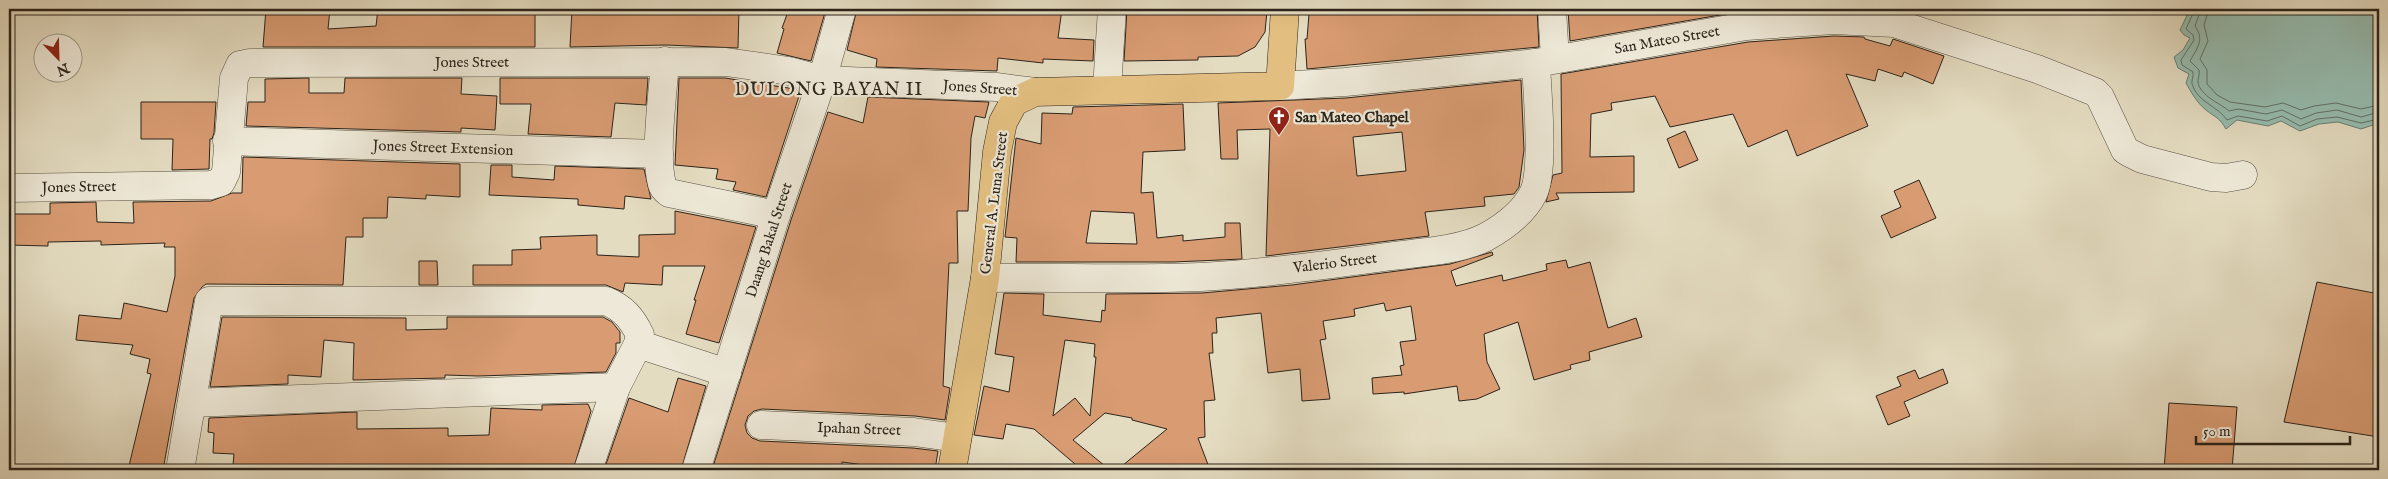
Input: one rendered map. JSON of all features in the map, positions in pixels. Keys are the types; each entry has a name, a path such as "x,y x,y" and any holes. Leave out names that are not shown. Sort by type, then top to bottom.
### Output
{"main road":[{"path":"1280,86 1284,9"},
{"name":"General A. Luna Street","path":"952,470 985,278 997,152 1003,122 1014,102 1035,92 1280,86"}],"street":[{"name":"Daang Bakal Street","path":"696,470 776,215 822,80 842,9"},
{"path":"1107,89 1112,9"},
{"name":"Valerio Street","path":"985,278 1099,279 1222,275 1306,268 1407,254 1444,248 1485,238 1521,211 1533,194 1538,178 1539,137 1552,9"},
{"name":"San Mateo Street","path":"1280,86 1344,82 1546,61 1746,18 1894,23 2037,69 2095,92 2100,97 2125,150 2142,159 2211,177 2226,178 2243,175"},
{"path":"665,61 659,154 662,184 669,193 776,215"},
{"name":"Jones Street","path":"9,188 211,185 221,182 226,172 234,78 240,65 250,63 726,62 789,71 822,80 996,87 1035,92"},
{"name":"Jones Street Extension","path":"228,141 659,154"},
{"path":"180,470 209,301 606,301 619,307 627,314 640,335 638,344 616,387 588,470"},
{"path":"638,344 727,373"},
{"path":"192,403 616,387"},
{"name":"Ipahan Street","path":"762,426 914,432 957,438"}],"water":[{"path":"2190,9 2379,9 2379,123 2361,129 2338,122 2319,124 2300,131 2281,121 2268,126 2237,120 2226,129 2194,97 2186,83 2189,74 2178,68 2174,57 2183,50 2190,38 2180,30"}],"building":[{"path":"266,9 330,9 328,29 376,26 378,9 535,9 535,47 263,47"},
{"path":"572,9 739,9 738,48 666,45 570,47"},
{"path":"789,9 826,9 811,61 777,53 784,29 782,28"},
{"path":"857,9 1062,9 1058,38 1094,40 1093,61 1043,59 1043,63 998,58 997,71 876,67 877,59 847,50"},
{"path":"1127,9 1145,9 1145,12 1202,14 1203,9 1267,11 1265,32 1255,47 1238,56 1198,57 1198,60 1124,61"},
{"path":"1312,9 1537,9 1539,47 1307,69 1305,39 1307,39 1309,14 1312,14"},
{"path":"1568,9 1769,9 1743,11 1570,41"},
{"path":"1834,36 1864,37 1865,39 1890,46 1893,39 1944,56 1933,84 1904,72 1902,77 1878,69 1875,81 1846,74 1868,126 1797,156 1787,130 1748,147 1733,114 1670,127 1655,96 1611,103 1612,110 1591,114 1590,157 1634,156 1634,192 1556,193 1559,199 1546,202 1553,175 1562,173 1561,74 1748,42"},
{"path":"309,78 309,93 344,93 345,78 462,78 461,94 497,96 495,130 461,128 461,132 246,126 248,102 265,102 265,79"},
{"path":"500,78 648,78 646,105 615,103 611,137 528,134 531,104 500,104"},
{"path":"679,78 725,78 801,90 766,197 733,190 736,182 716,179 718,169 675,165"},
{"path":"1521,80 1524,150 1519,187 1514,194 1484,197 1485,206 1425,212 1429,236 1266,256 1270,129 1237,130 1238,159 1221,159 1218,103 1346,98","holes":["1402,132 1406,171 1357,176 1353,137"]},
{"path":"868,97 989,102 985,118 975,116 971,138 968,211 957,211 958,263 949,263 943,386 950,388 945,420 915,416 762,409 754,411 748,416 745,425 747,433 752,438 760,441 913,448 938,451 935,470 902,470 842,462 842,470 712,470 791,220 828,112 863,123"},
{"path":"141,102 216,102 214,133 212,139 210,139 209,169 172,170 173,139 141,139"},
{"path":"1183,104 1185,150 1143,152 1141,193 1153,192 1157,238 1183,235 1183,241 1225,237 1225,223 1240,223 1242,259 1174,262 1016,262 1017,238 1005,237 1016,138 1041,144 1042,113 1072,114 1073,107","holes":["1091,211 1134,213 1137,244 1086,243"]},
{"path":"1685,131 1698,160 1679,168 1667,139"},
{"path":"243,157 460,164 460,197 426,195 426,199 388,197 387,218 363,218 363,237 346,237 343,285 206,284 202,287 194,298 163,470 128,470 151,374 147,373 150,359 130,354 133,345 76,340 79,315 121,319 124,303 167,312 175,276 175,247 164,247 165,243 101,245 101,241 48,242 48,246 9,245 9,214 50,214 50,203 96,202 97,222 134,223 133,202 211,201 232,193 242,193"},
{"path":"491,165 512,165 512,177 554,180 555,166 644,169 651,199 625,196 624,209 578,205 578,199 489,195"},
{"path":"1919,180 1936,218 1891,238 1881,216 1901,207 1894,191"},
{"path":"675,211 756,227 719,343 686,334 705,266 663,266 662,285 625,283 623,292 606,285 473,285 473,265 512,265 512,250 541,249 540,237 597,235 597,255 639,257 639,235 675,234"},
{"path":"1492,252 1493,255 1451,271 1456,286 1502,275 1503,281 1547,270 1546,264 1566,260 1568,268 1590,262 1608,328 1636,318 1642,337 1589,352 1590,360 1570,365 1571,369 1534,380 1518,322 1484,334 1487,362 1500,389 1477,399 1459,401 1457,386 1404,394 1404,392 1373,394 1372,378 1402,375 1400,366 1404,365 1400,342 1416,340 1411,306 1386,311 1384,303 1354,309 1355,316 1323,321 1326,339 1320,340 1330,399 1302,401 1300,369 1268,373 1261,313 1216,318 1217,333 1212,333 1213,353 1209,353 1215,400 1204,401 1205,437 1198,438 1210,470 1117,470 1167,429 1132,420 1132,418 1105,413 1073,440 1110,470 1082,470 1034,429 1006,424 1003,439 974,435 984,386 1009,392 1014,357 995,354 1004,293 1044,294 1043,315 1101,322 1102,310 1105,311 1106,294 1202,293 1292,285 1450,264","holes":["1065,340 1095,344 1094,357 1096,357 1090,416 1075,398 1053,416"]},
{"path":"419,261 437,261 438,285 419,285"},
{"path":"2317,282 2379,294 2379,437 2284,422"},
{"path":"222,317 406,318 406,330 447,329 447,317 603,317 612,322 620,332 620,343 616,343 616,353 606,372 478,376 445,375 445,378 353,380 354,343 324,340 321,377 288,375 288,384 210,387"},
{"path":"1943,369 1948,383 1904,402 1910,416 1888,425 1876,396 1901,386 1897,377 1915,370 1919,379"},
{"path":"678,378 706,386 681,470 604,470 629,398 668,412"},
{"path":"2169,403 2237,407 2232,470 2164,470"},
{"path":"588,404 591,411 573,470 252,469 253,466 233,465 234,454 213,453 214,433 208,432 209,418 357,412 357,429 448,428 448,436 489,435 491,408 542,410 542,405"}],"place":[{"name":"San Mateo Chapel","path":"1279,136"}],"district":[{"name":"DULONG BAYAN II","path":"829,90"}]}
